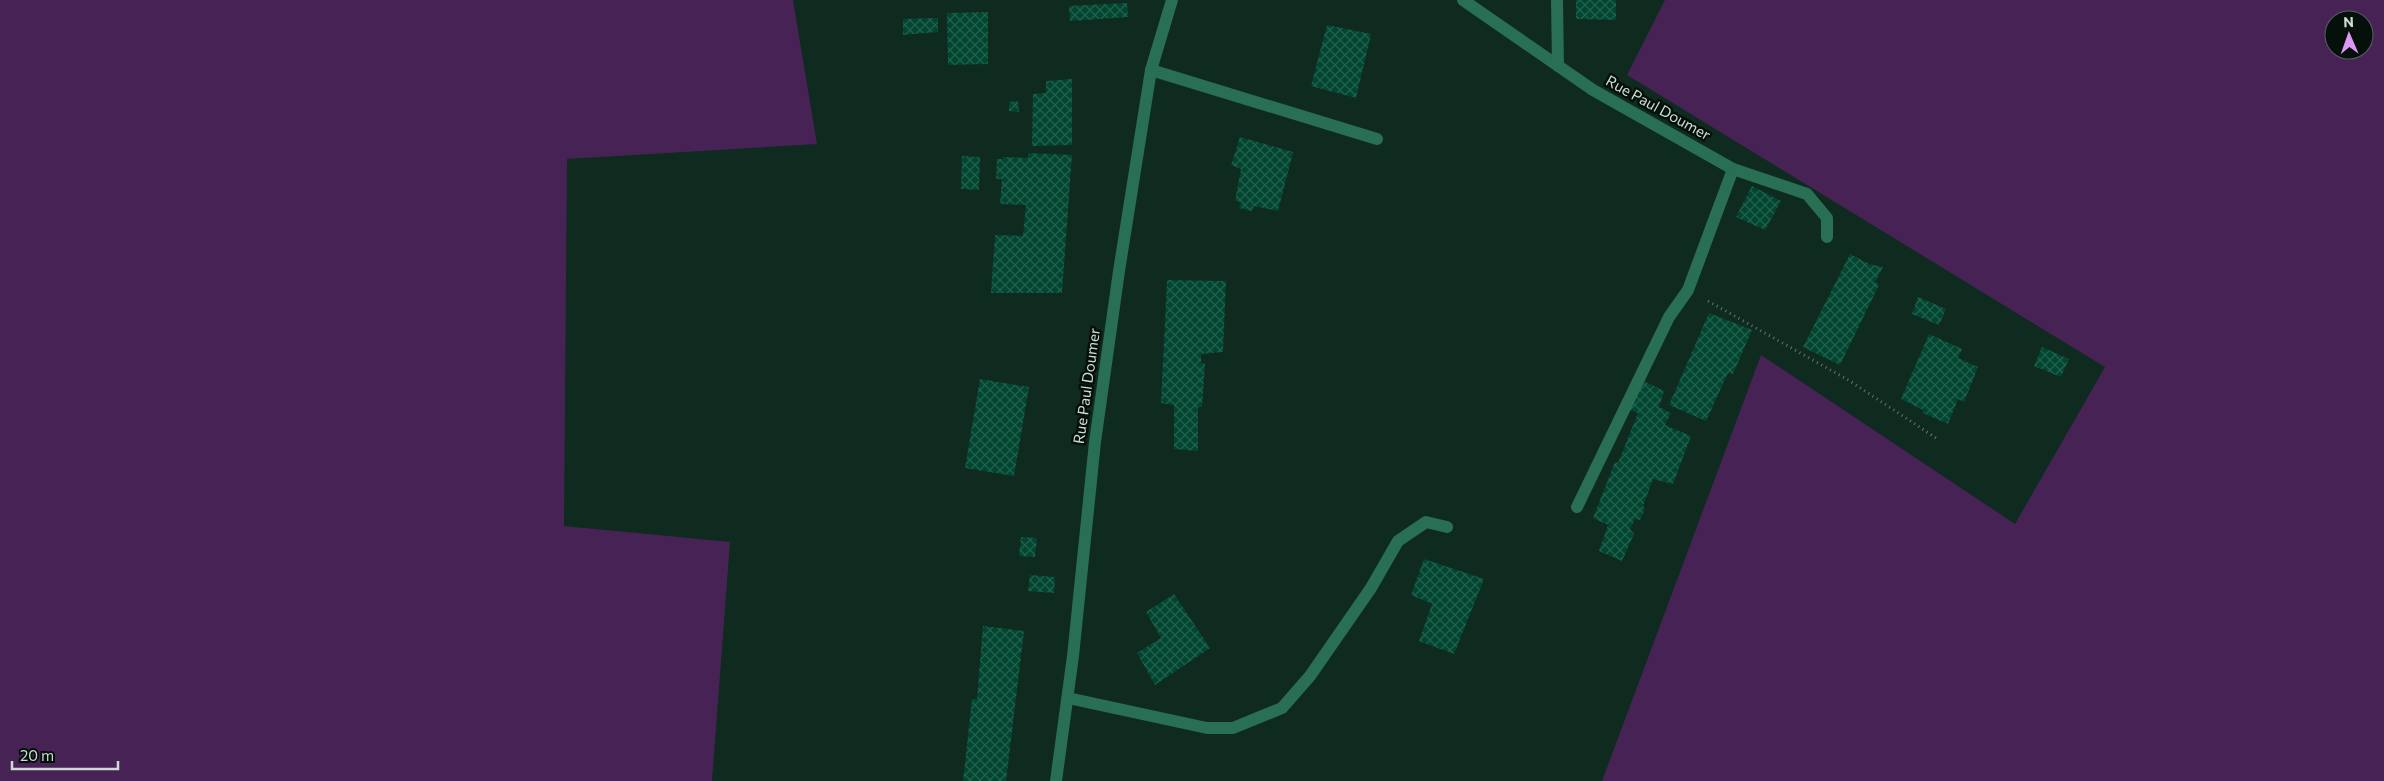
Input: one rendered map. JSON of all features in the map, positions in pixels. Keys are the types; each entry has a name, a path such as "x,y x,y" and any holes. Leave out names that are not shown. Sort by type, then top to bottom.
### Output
{"street":[{"name":"Rue Paul Doumer","path":"1056,781 1068,698 1095,442 1119,271 1152,70 1172,0"},
{"name":"Rue Paul Doumer","path":"1463,0 1593,90 1733,169 1807,194 1827,218 1827,238"},
{"path":"1557,0 1558,66"},
{"path":"1152,70 1377,139"},
{"path":"1577,507 1669,317 1688,290 1733,169"},
{"path":"1068,698 1207,728 1233,728 1282,708 1316,668 1371,588 1398,541 1426,522 1447,527"}],"path":[{"path":"1688,290 1850,381 1936,438"}],"shaded area":[{"path":"0,0 793,0 817,144 567,159 564,526 730,542 712,781 0,781"},
{"path":"1665,0 2384,0 2384,781 1602,781 1761,355 2015,524 2105,367 1627,75"}],"building":[{"path":"1576,0 1616,0 1616,20 1576,19"},
{"path":"1127,3 1128,17 1070,21 1069,6"},
{"path":"988,12 988,64 948,65 947,13"},
{"path":"938,18 938,32 903,35 903,19"},
{"path":"1327,25 1371,34 1356,98 1311,86"},
{"path":"1072,79 1072,145 1032,146 1033,94 1046,93 1046,81"},
{"path":"1018,101 1019,112 1009,111 1009,102"},
{"path":"1240,137 1293,152 1278,211 1254,206 1252,211 1239,208 1241,202 1235,201 1241,169 1231,165"},
{"path":"1028,153 1072,155 1062,293 991,293 995,235 1023,236 1026,205 1000,204 1002,179 996,179 997,159 1003,159 1003,157 1028,158"},
{"path":"962,156 980,157 979,190 961,189"},
{"path":"1752,186 1781,201 1765,230 1736,217"},
{"path":"1850,254 1869,264 1883,267 1875,282 1879,285 1840,365 1803,347"},
{"path":"1167,280 1226,281 1223,352 1201,354 1201,363 1205,364 1202,407 1198,407 1198,451 1174,449 1174,405 1161,403"},
{"path":"1918,297 1946,309 1939,325 1912,314"},
{"path":"1709,313 1752,330 1733,374 1728,373 1706,421 1669,405"},
{"path":"1929,334 1962,349 1958,358 1978,367 1964,402 1958,399 1948,424 1923,413 1923,410 1901,399"},
{"path":"2042,347 2069,359 2061,377 2034,366"},
{"path":"980,379 1029,387 1014,476 965,468"},
{"path":"1644,381 1664,391 1659,407 1671,413 1665,425 1691,436 1673,484 1653,479 1640,520 1635,519 1630,529 1634,534 1622,561 1599,551 1608,525 1593,518 1615,462 1618,463 1638,413 1630,410"},
{"path":"1021,537 1037,538 1035,557 1019,556"},
{"path":"1424,559 1484,579 1454,654 1419,641 1432,604 1411,595"},
{"path":"1030,575 1055,577 1054,593 1028,591"},
{"path":"1174,594 1210,648 1155,685 1137,653 1161,638 1146,612"},
{"path":"983,626 1024,631 1006,781 963,781 972,699 977,699"}]}
